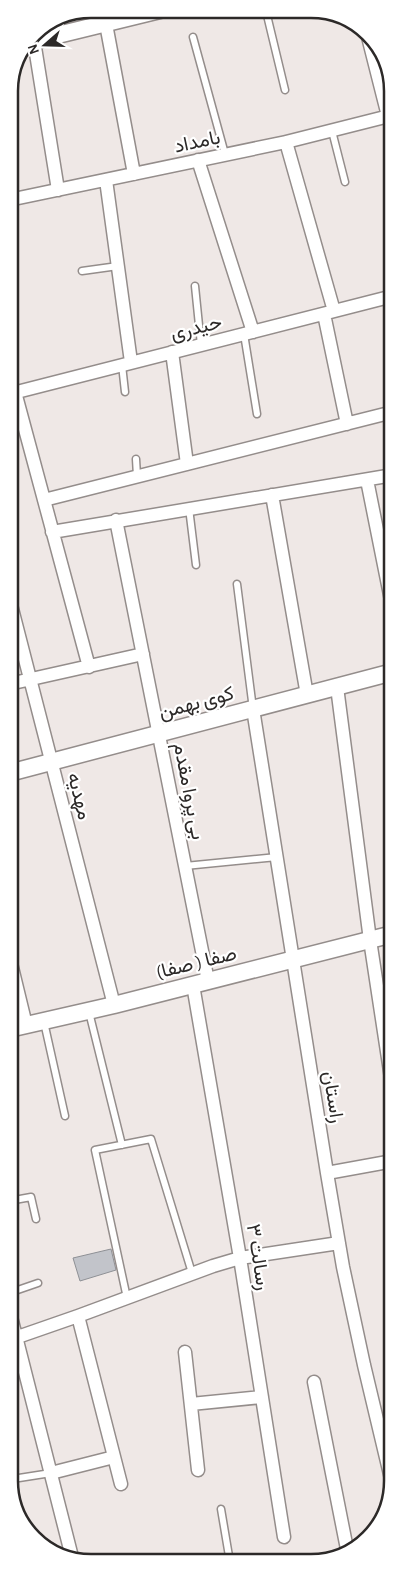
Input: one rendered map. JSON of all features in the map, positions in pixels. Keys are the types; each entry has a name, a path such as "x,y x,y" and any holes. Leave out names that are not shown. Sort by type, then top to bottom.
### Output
{"street":[{"path":"40,39 115,17 134,174"},
{"path":"32,47 58,190"},
{"path":"372,50 384,94"},
{"name":"بامداد","path":"18,198 286,142 384,117"},
{"path":"286,142 329,312 347,424"},
{"path":"198,160 249,333"},
{"path":"106,180 118,266 126,364"},
{"name":"حیدری","path":"18,392 384,298"},
{"path":"172,352 186,464"},
{"path":"18,412 44,500 89,666"},
{"path":"44,500 384,414"},
{"path":"52,532 384,477"},
{"path":"367,480 384,565"},
{"path":"272,495 307,695"},
{"name":"بی پروا مقدم","path":"116,520 185,866 200,983"},
{"name":"مهدیه","path":"18,631 114,1005"},
{"path":"18,682 143,654"},
{"name":"کوی بهمن","path":"18,771 384,674"},
{"path":"337,687 370,940 384,1012"},
{"name":"راستان","path":"253,709 326,1174 364,1365 384,1449"},
{"name":"صفا ( صفا)","path":"17,1027 114,1005 384,936"},
{"name":"رسالت ۳","path":"200,983 240,1258 284,1536"},
{"path":"17,989 26,1025"},
{"path":"326,1174 384,1164"},
{"path":"17,1338 192,1273 240,1258 339,1243"},
{"path":"78,1316 121,1484"},
{"path":"185,1352 198,1470"},
{"path":"17,1353 51,1473 71,1551"},
{"path":"314,1382 347,1545"},
{"path":"191,1404 262,1397"},
{"path":"51,1473 114,1457"}],"lane":[{"path":"267,17 285,90"},
{"path":"193,37 225,154"},
{"path":"332,131 345,182"},
{"path":"82,271 118,266"},
{"path":"195,286 201,345"},
{"path":"249,333 257,414"},
{"path":"125,392 126,364"},
{"path":"136,459 137,476"},
{"path":"189,508 196,565"},
{"path":"237,584 253,709"},
{"path":"185,866 277,857"},
{"path":"89,1011 122,1145"},
{"path":"44,1021 65,1116"},
{"path":"127,1298 95,1150 151,1139 192,1273"},
{"path":"17,1199 31,1197 36,1219"},
{"path":"17,1291 38,1282"},
{"path":"19,1478 51,1473"},
{"path":"221,1509 229,1554"}],"building":[{"path":"111,1249 116,1270 80,1281 73,1258"}]}
